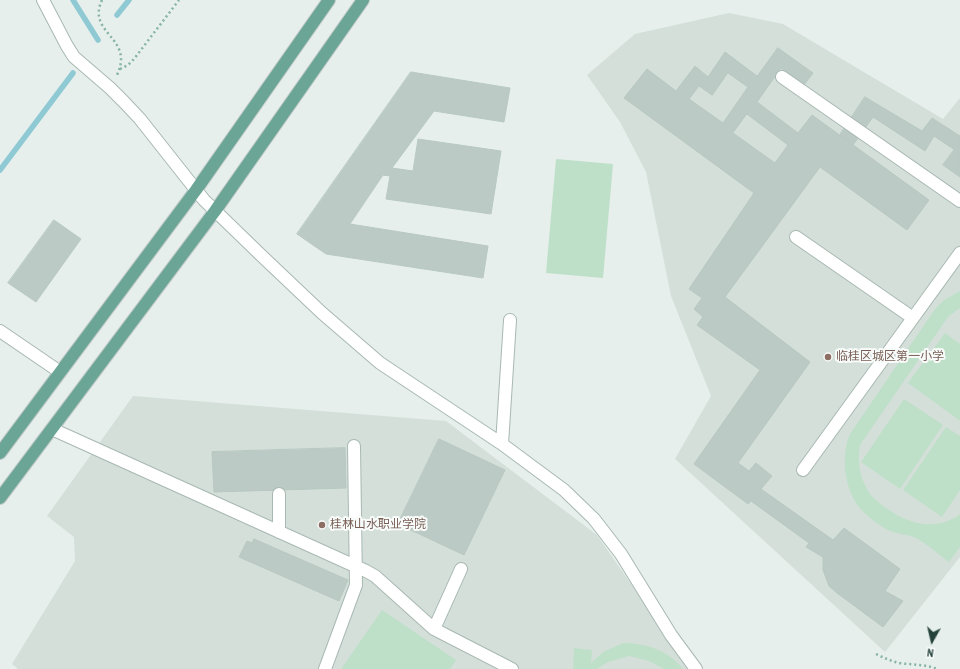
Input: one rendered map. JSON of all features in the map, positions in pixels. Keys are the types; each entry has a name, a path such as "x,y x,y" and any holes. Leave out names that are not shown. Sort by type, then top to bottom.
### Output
{"main road":[{"path":"0,453 196,190 329,0"},
{"path":"0,498 215,211 363,0"}],"street":[{"path":"43,0 71,52 110,88 140,119 196,190 215,211 270,265 357,344 400,377 502,444 564,490 594,519 621,554 671,635 696,669"},
{"path":"782,77 960,201"},
{"path":"796,237 913,318"},
{"path":"803,470 960,253"},
{"path":"502,444 510,320"},
{"path":"0,332 60,372"},
{"path":"52,429 356,566 375,576 434,629 512,669"},
{"path":"325,669 356,585 354,446"},
{"path":"279,494 279,532"},
{"path":"434,629 461,569"}],"path":[{"path":"102,0 98,14 99,20 103,28 118,46 122,59 120,69 110,88"},
{"path":"120,69 128,65 134,59 179,0"},
{"path":"876,654 888,660 900,663 928,666 937,669"}],"shaded area":[{"name":"临桂区城区第一小学","path":"729,13 783,24 943,119 960,98 960,557 885,652 675,459 711,396 671,296 646,172 620,122 587,75 635,34"},
{"name":"桂林山水职业学院","path":"133,396 446,421 597,535 690,669 18,669 12,664 75,561 74,537 47,516"}],"green space":[{"path":"556,159 613,164 603,278 546,273"},
{"path":"960,291 960,308 948,317 860,445 859,458 860,471 870,494 893,513 916,523 925,524 941,523 957,517 960,514 960,547 949,562 920,540 886,529 865,514 856,503 846,478 845,451 850,434 935,309 944,300"},
{"path":"945,333 960,344 960,421 908,383"},
{"path":"904,399 943,425 900,489 861,462"},
{"path":"946,427 960,436 960,490 942,517 903,490"},
{"path":"382,610 456,660 450,669 341,669"},
{"path":"623,643 640,644 663,652 677,662 683,669 664,669 649,661 629,656 608,662 597,669 573,669 574,648 592,650 591,663 603,652"}],"building":[{"path":"778,48 813,73 804,85 781,68 757,102 798,133 812,115 929,200 907,230 820,167 725,297 810,362 738,463 749,471 756,463 772,476 761,489 833,540 844,528 900,569 885,591 903,601 883,627 829,586 823,570 823,557 806,547 809,543 751,501 748,504 694,464 760,370 697,325 703,317 694,309 702,298 689,289 754,193 624,98 647,69 676,91 695,66 708,77 725,52 757,76","holes":["728,73 748,87 723,123 689,99 699,86 712,95","747,114 788,145 775,163 733,133"]},
{"path":"411,72 510,88 504,122 434,111 392,168 413,171 418,139 501,151 491,214 386,199 390,176 383,175 350,224 488,246 483,278 326,254 297,234"},
{"path":"865,97 922,131 932,118 960,136 960,142 955,150 934,136 925,151 873,117 853,145 840,135"},
{"path":"960,142 960,177 943,165"},
{"path":"54,220 81,239 36,302 8,283"},
{"path":"439,439 505,470 464,555 398,524"},
{"path":"345,448 346,488 214,492 212,452"},
{"path":"254,539 348,580 339,601 239,557 247,541 252,543"}],"waterway":[{"path":"73,0 98,40"},
{"path":"117,15 129,0"},
{"path":"0,170 73,73"}],"place":[{"name":"临桂区城区第一小学","path":"828,357"},
{"name":"桂林山水职业学院","path":"322,525"}]}
